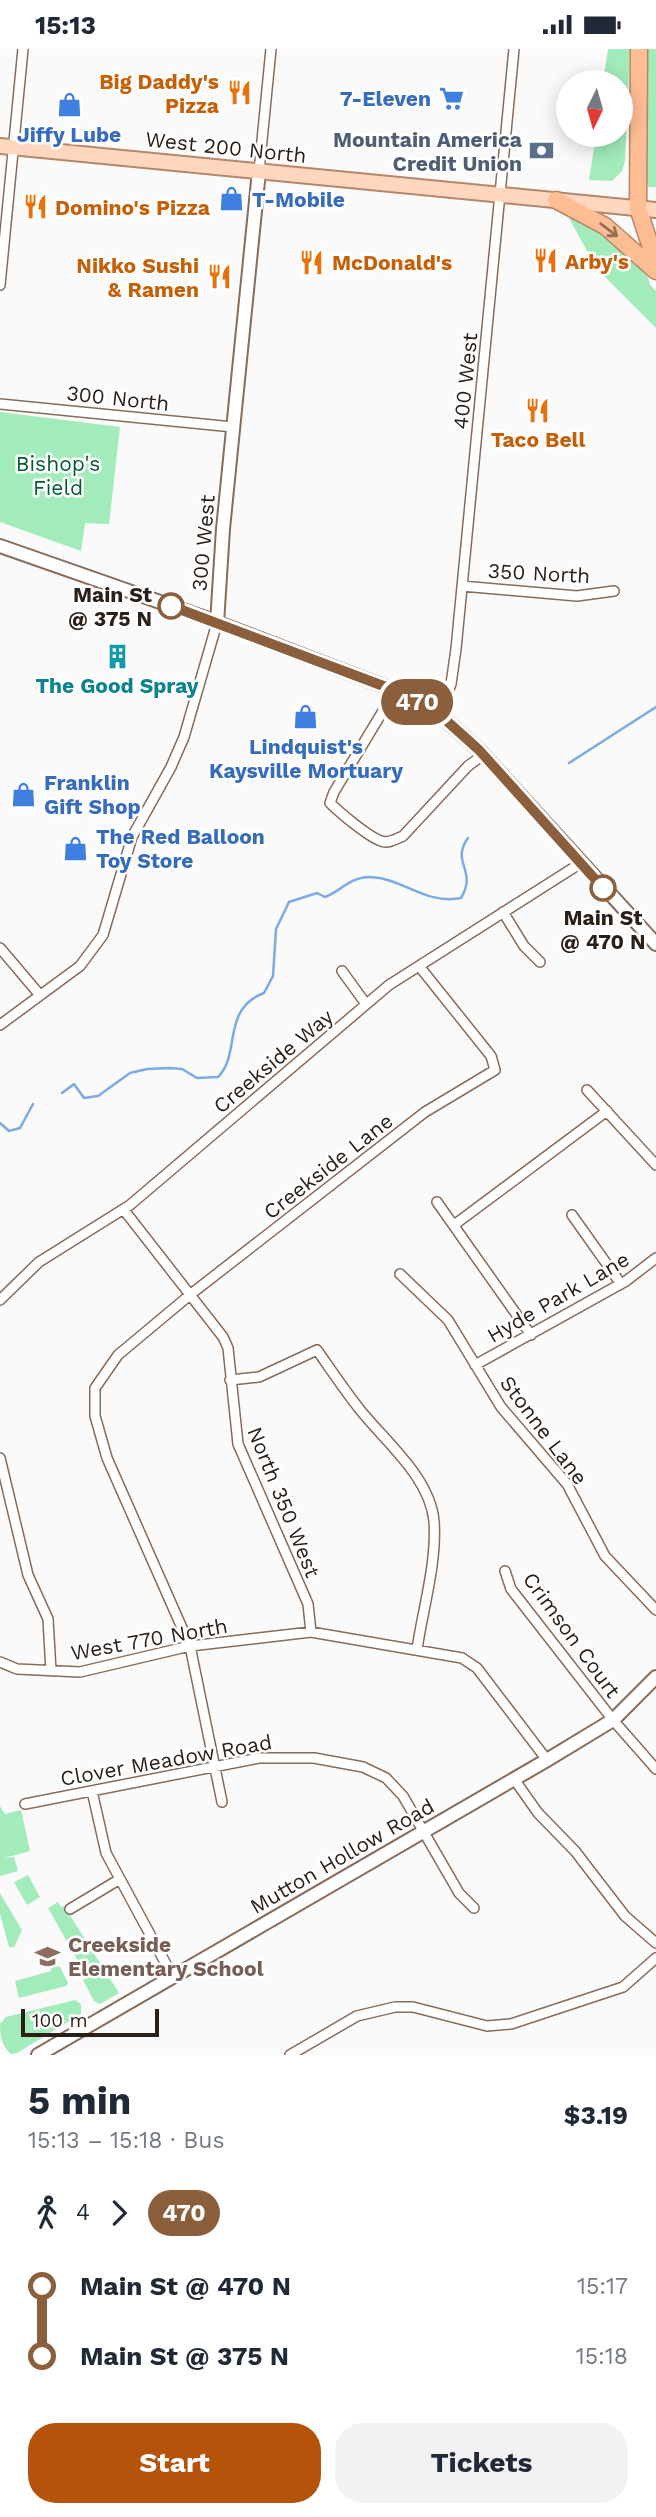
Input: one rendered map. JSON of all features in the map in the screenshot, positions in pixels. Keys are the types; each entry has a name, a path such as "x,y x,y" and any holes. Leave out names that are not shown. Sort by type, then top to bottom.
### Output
{"highway":[{"path":"639,49 638,208 647,244 656,263"},
{"path":"556,200 604,226 656,271"}],"main road":[{"name":"West 200 North","path":"6,146 656,210"}],"street":[{"path":"0,285 6,146 23,49"},
{"path":"259,171 271,49"},
{"name":"400 West","path":"439,714 451,684 514,49"},
{"name":"300 West","path":"0,1025 38,994 80,966 103,935 132,837 184,737 217,623 233,427 259,171"},
{"name":"300 North","path":"0,404 233,427"},
{"path":"0,546 217,623 395,691 439,714 482,755 655,940"},
{"name":"350 North","path":"462,586 577,596 614,591"},
{"path":"395,691 334,792 330,803 337,810 381,842 394,841 403,836 468,766 482,755"},
{"name":"Creekside Way","path":"0,1300 39,1262 124,1210 366,1004 419,965 581,863"},
{"path":"503,912 524,946 540,962"},
{"path":"0,950 38,994"},
{"name":"Creekside Lane","path":"190,1646 107,1458 95,1416 95,1388 118,1355 191,1294 425,1112 495,1070 491,1056 419,965"},
{"path":"342,971 366,1004"},
{"path":"587,1090 656,1165"},
{"path":"454,1226 607,1111"},
{"path":"437,1202 531,1335"},
{"name":"North 350 West","path":"124,1210 223,1337 238,1444 308,1604 311,1632"},
{"path":"572,1215 621,1284"},
{"name":"Hyde Park Lane","path":"475,1365 621,1284 656,1258"},
{"name":"Stonne Lane","path":"400,1274 448,1320 501,1407 567,1484 605,1556 656,1610"},
{"path":"230,1380 259,1377 317,1350 359,1408 417,1477 429,1497 434,1521 433,1552 417,1649"},
{"path":"0,1458 28,1575 48,1619 51,1671"},
{"name":"Crimson Court","path":"505,1571 511,1589 612,1720 656,1769"},
{"name":"West 770 North","path":"0,1662 17,1669 98,1669 190,1646 311,1632 417,1649 462,1658 477,1668 547,1761"},
{"path":"190,1646 222,1802"},
{"name":"Mutton Hollow Road","path":"38,2055 547,1761 612,1720 656,1677"},
{"name":"Clover Meadow Road","path":"25,1804 259,1758 314,1758 363,1767 386,1778 403,1796 459,1893 474,1908"},
{"path":"514,1779 538,1813 575,1851 625,1916 656,1943"},
{"path":"92,1791 100,1838 173,1976"},
{"path":"70,1909 120,1879"},
{"path":"290,2055 357,2016 395,2007 414,2007 487,2026 511,2024 623,1987 656,1958"}],"green space":[{"path":"608,49 630,49 629,70 605,70"},
{"path":"647,49 656,49 656,187 648,187 645,176"},
{"path":"594,147 626,147 622,171 612,181 589,180"},
{"path":"579,217 590,222 647,274 650,285 656,291 656,328 597,269 569,218"},
{"name":"Bishop's Field","path":"0,412 120,427 109,524 85,523 81,551 0,522"},
{"path":"0,1806 5,1814 21,1810 30,1851 4,1858 14,1857 18,1871 0,1876"},
{"path":"28,1875 40,1897 27,1905 14,1882"},
{"path":"0,1893 22,1930 14,1947 9,1947 0,1914"},
{"path":"58,1902 61,1907 64,1906 119,1993 100,2004 94,2001 83,1980 87,1977 48,1908"},
{"path":"50,1965 60,1967 68,1983 66,1986 19,1998 15,1981 51,1971"},
{"path":"75,2000 81,2004 81,2014 17,2053 11,2054 5,2048 0,2024 6,2017"}],"waterway":[{"path":"569,763 656,707"},
{"path":"62,1093 74,1084 84,1098 98,1096 130,1073 147,1069 182,1069 197,1078 218,1077 229,1057 242,1010 251,1000 264,993 273,976 276,929 289,902 317,893 325,897 351,882 370,877 382,878 436,898 461,898 467,880 462,854 468,838"},
{"path":"0,1123 9,1131 20,1128 33,1104"}],"bus line":[{"name":"470","path":"171,606 386,687 439,714 479,750 603,888"}],"place":[{"name":"Big Daddy's Pizza","path":"239,93"},
{"name":"7-Eleven","path":"451,98"},
{"name":"Jiffy Lube","path":"69,105"},
{"name":"Mountain America Credit Union","path":"542,151"},
{"name":"T-Mobile","path":"232,199"},
{"name":"Domino's Pizza","path":"35,207"},
{"name":"Arby's","path":"545,261"},
{"name":"McDonald's","path":"312,262"},
{"name":"Nikko Sushi & Ramen","path":"219,277"},
{"name":"Taco Bell","path":"538,410"},
{"name":"Main St @ 375 N","path":"171,606"},
{"name":"The Good Spray","path":"117,656"},
{"name":"Lindquist's Kaysville Mortuary","path":"306,717"},
{"name":"Franklin Gift Shop","path":"24,794"},
{"name":"The Red Balloon Toy Store","path":"76,848"},
{"name":"Main St @ 470 N","path":"603,888"},
{"name":"Creekside Elementary School","path":"48,1956"}]}
